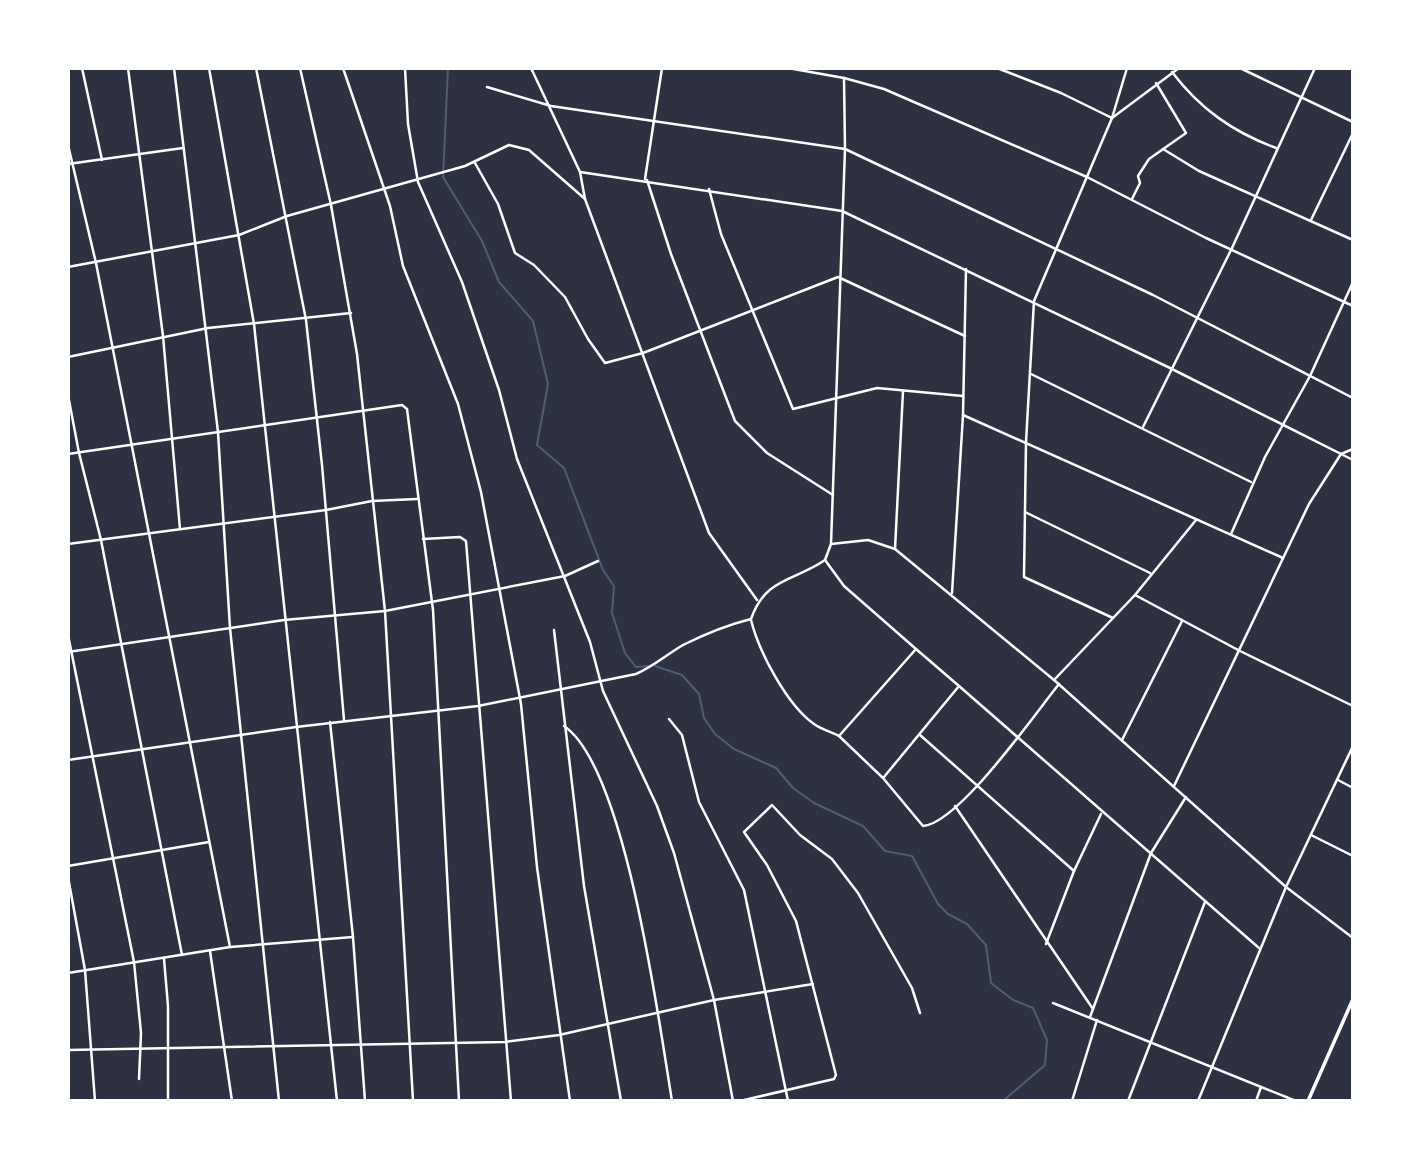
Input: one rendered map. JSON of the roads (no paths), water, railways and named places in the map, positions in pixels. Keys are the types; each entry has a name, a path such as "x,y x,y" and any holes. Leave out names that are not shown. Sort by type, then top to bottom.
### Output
{"street":[{"path":"82,68 103,160"},
{"path":"128,68 163,336 163,368 173,438 180,529"},
{"path":"174,68 208,328 218,432 230,628 279,1101"},
{"path":"209,68 254,324 337,1101"},
{"path":"256,68 306,320 344,721"},
{"path":"300,68 331,205 351,313 372,501 384,611 388,717 413,1101"},
{"path":"343,68 385,190 403,266 458,404 501,589 520,698 537,867 570,1101"},
{"path":"405,68 408,124 418,182 462,282 499,390 517,459 590,642 600,682 657,806 674,853 714,1000 733,1101"},
{"path":"662,68 646,180 739,427 767,453 833,495"},
{"path":"788,68 844,78 884,89 1087,177 1353,306"},
{"path":"997,68 1061,93 1112,118"},
{"path":"1113,618 1024,577 1026,442 1034,301 1112,118 1127,68"},
{"path":"1112,118 1179,68"},
{"path":"1240,68 1353,122"},
{"path":"1143,427 1232,248 1254,195 1315,68"},
{"path":"531,69 551,106 580,172 585,199 709,533 757,601"},
{"path":"1172,72 1214,117 1230,128 1276,148"},
{"path":"844,78 845,149 838,277 837,398 831,544 825,560 784,579 757,601 751,619 760,649 788,696 811,723 839,736 884,778 923,826 929,825 980,785 1059,684"},
{"path":"1132,199 1140,183 1140,171 1163,149 1186,133 1156,83"},
{"path":"487,87 551,106 845,149 1196,317 1353,398"},
{"path":"1311,220 1353,133"},
{"path":"68,145 96,263 110,348 170,636 230,947"},
{"path":"68,267 239,235 287,216 418,182 475,163 498,149 519,146 529,150 585,199"},
{"path":"71,164 183,148"},
{"path":"1163,149 1199,171 1353,240"},
{"path":"475,163 498,204 515,253 534,265 565,297 604,362 643,353 838,277 965,336"},
{"path":"580,172 709,189 842,211 1034,301 1353,460"},
{"path":"709,189 721,234 793,409 877,388 963,396"},
{"path":"952,593 963,415 966,269"},
{"path":"1231,534 1252,483 1310,376 1353,282"},
{"path":"68,357 208,328 306,320 351,313"},
{"path":"1031,374 1252,483"},
{"path":"895,549 903,391"},
{"path":"68,395 79,453 101,540 182,956"},
{"path":"68,454 316,416 402,405 407,409 432,603 459,1101"},
{"path":"963,415 1283,558"},
{"path":"1174,786 1309,504 1341,454 1353,449"},
{"path":"68,544 326,510 372,501 417,499"},
{"path":"1025,512 1150,573"},
{"path":"1054,680 1135,594 1196,520"},
{"path":"423,540 460,537 465,539 511,1101"},
{"path":"831,544 868,540 895,549 952,593 1059,684 1286,887 1353,938"},
{"path":"825,560 844,586 1018,736 1102,814 1151,853 1259,948"},
{"path":"70,652 284,620 384,611 432,603 565,576 598,561"},
{"path":"1135,594 1240,651 1353,706"},
{"path":"68,760 330,722 439,712 600,682 657,665 684,645 713,631 751,619"},
{"path":"1122,740 1182,621"},
{"path":"554,630 584,886 621,1101"},
{"path":"68,635 95,757 134,962 141,1050 139,1079"},
{"path":"839,736 916,649"},
{"path":"884,778 959,686"},
{"path":"668,719 682,735 699,802 744,890 754,936 755,956 766,993 788,1101"},
{"path":"330,722 353,937 365,1101"},
{"path":"565,726 580,738 602,779 620,831 672,1101"},
{"path":"920,735 980,785 1074,871"},
{"path":"1198,1101 1259,948 1353,746"},
{"path":"1338,780 1353,788"},
{"path":"1090,1017 1151,853 1186,797"},
{"path":"740,1101 836,1078 813,984 790,908 767,865 744,832 772,805 800,835 832,859 858,893 912,988 920,1013"},
{"path":"955,806 1046,944 1093,1009"},
{"path":"1046,944 1074,871 1102,814"},
{"path":"1311,835 1353,856"},
{"path":"68,866 209,842"},
{"path":"68,877 85,970 95,1101"},
{"path":"1128,1101 1206,900"},
{"path":"68,973 230,947 353,937"},
{"path":"210,951 232,1101"},
{"path":"164,959 169,1050 168,1101"},
{"path":"68,1049 169,1050 332,1047 410,1042 505,1042 559,1035 714,1000 813,984"},
{"path":"1308,1101 1353,999"},
{"path":"1053,1003 1296,1101"},
{"path":"1072,1101 1097,1020"},
{"path":"1256,1101 1262,1087"}],"waterway":[{"path":"448,68 443,177 482,241 499,282 533,321 548,384 537,445 564,468 603,570 614,586 612,613 625,653 636,667 649,666"},
{"path":"655,666 682,675 699,694 704,718 715,734 734,749 776,768 793,788 814,803 863,826 885,851 912,856 938,904 948,914 967,924 986,945 991,983 1013,1000 1033,1008 1047,1040 1045,1065 1003,1101"}]}
